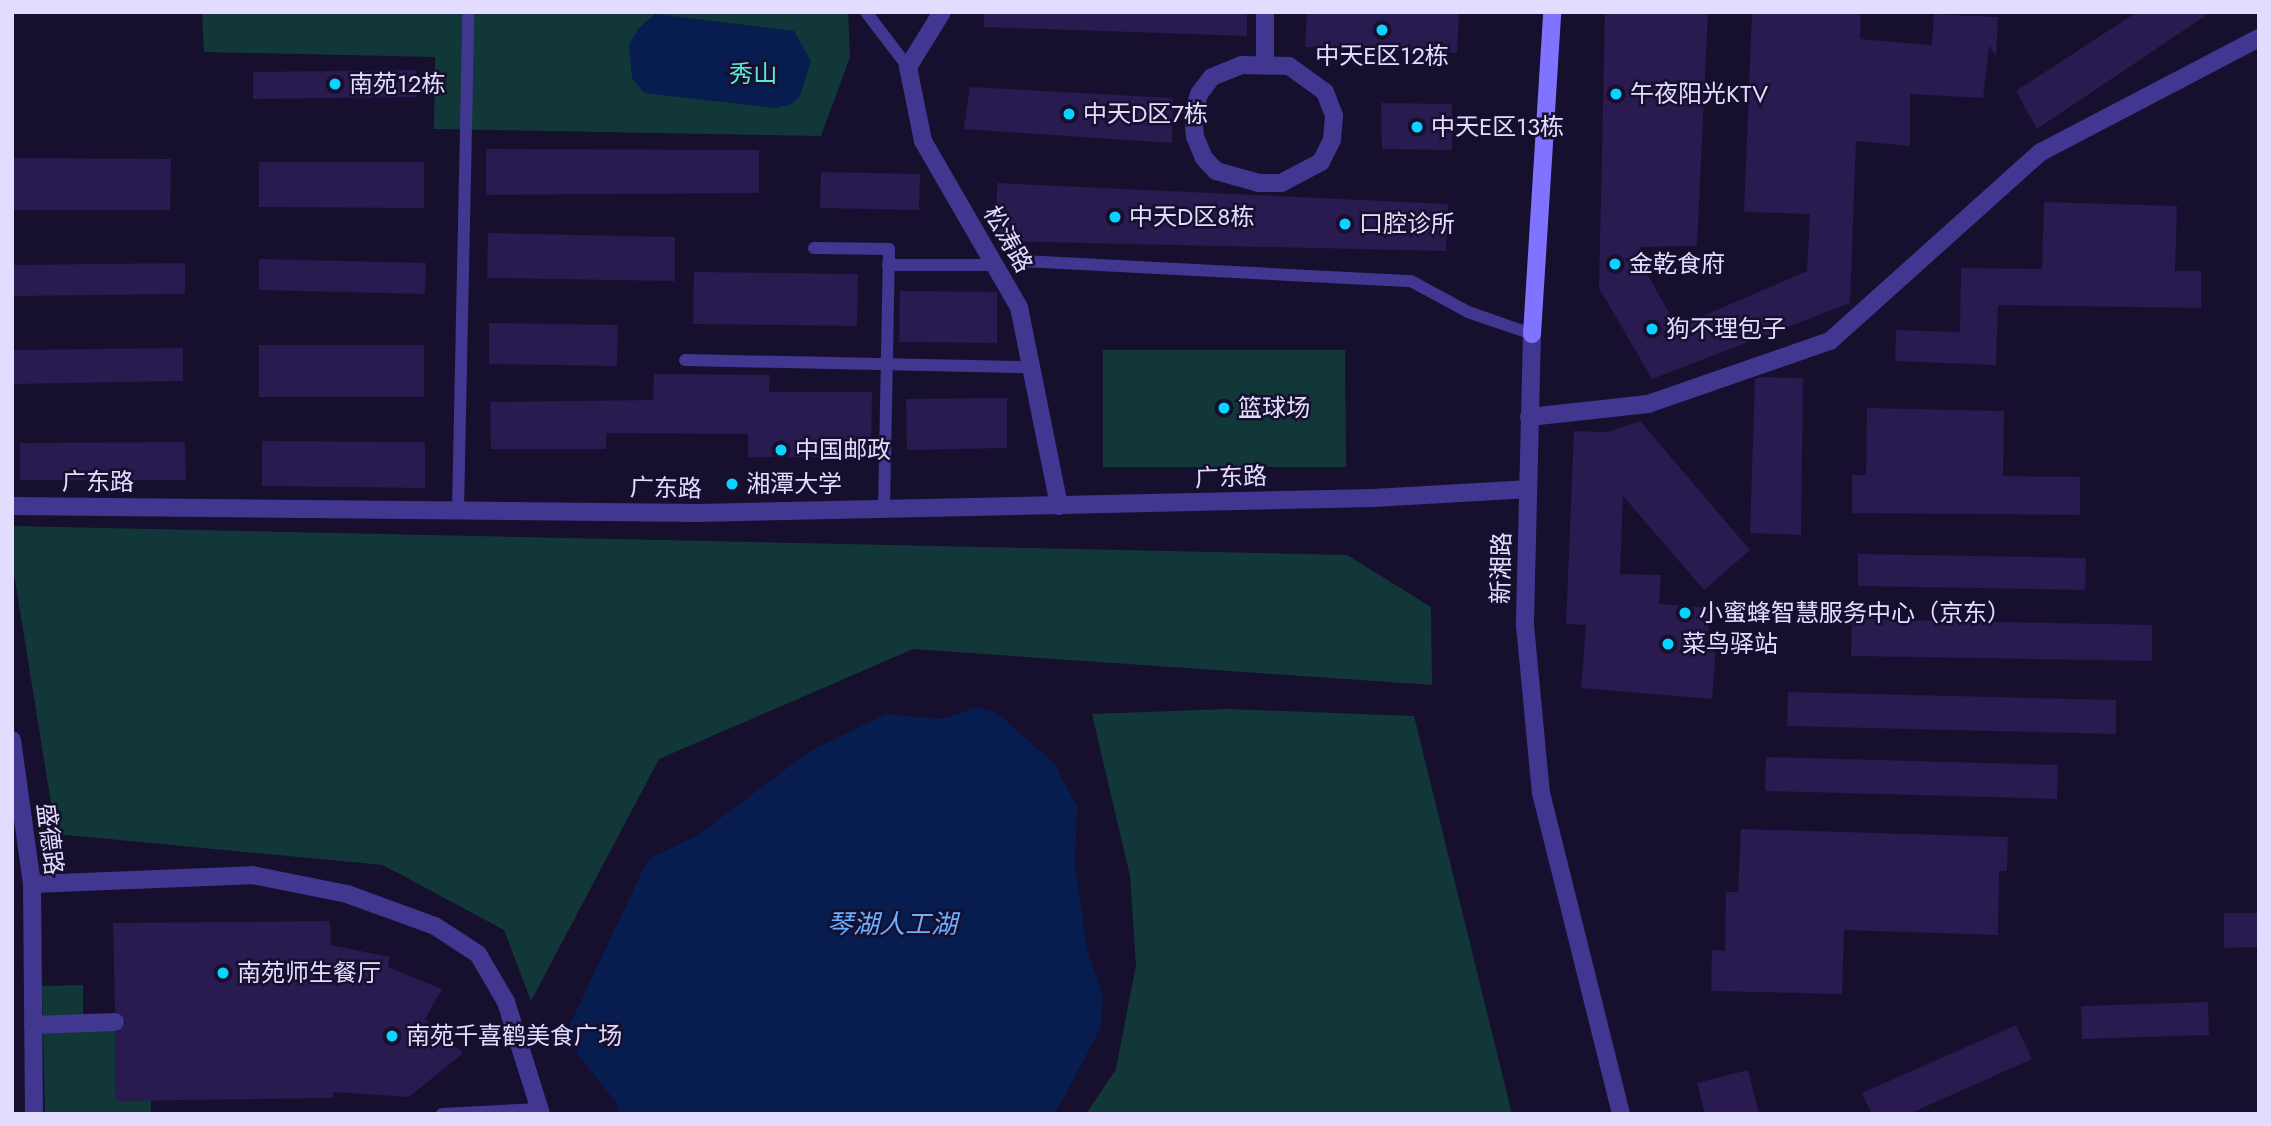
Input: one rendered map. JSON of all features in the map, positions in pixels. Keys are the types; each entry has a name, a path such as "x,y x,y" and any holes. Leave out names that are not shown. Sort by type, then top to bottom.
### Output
{"main road":[{"name":"新湘路","path":"1532,334 1552,12"}],"street":[{"path":"908,67 942,12"},
{"path":"1265,12 1265,65"},
{"path":"1530,418 1648,404 1830,341 2041,152 2259,38"},
{"path":"1265,65 1289,66 1308,77 1325,92 1334,116 1332,140 1321,162 1281,183 1236,179 1216,171 1195,138 1194,115 1199,93 1212,77 1228,68 1265,65"},
{"name":"松涛路","path":"908,67 923,141 1018,307 1059,506"},
{"name":"新湘路","path":"1532,334 1525,625 1541,793 1620,1114"},
{"name":"广东路","path":"12,506 698,513 1059,506 1528,489"},
{"name":"盛德路","path":"12,740 32,884 34,1114"},
{"path":"32,884 252,875 347,894 435,926 478,954 506,1002 540,1111"},
{"path":"33,1025 115,1022"}],"lane":[{"path":"458,509 468,12"},
{"path":"866,12 908,67"},
{"path":"814,248 889,250 884,510"},
{"path":"1023,261 1411,281 1468,312 1532,334"},
{"path":"888,265 995,265"},
{"path":"685,360 1031,367"},
{"path":"442,1114 540,1111"}],"green space":[{"name":"秀山","path":"202,12 848,12 850,57 821,136 434,129 435,57 204,52"},
{"name":"篮球场","path":"1103,350 1345,350 1346,467 1103,467"},
{"path":"12,526 1347,555 1431,607 1432,685 913,649 659,759 531,1001 504,930 383,865 56,834 12,561"},
{"path":"1227,709 1414,716 1512,1114 1086,1114 1116,1069 1136,965 1130,876 1092,714"},
{"path":"83,985 83,1023 115,1022 116,1100 151,1100 151,1114 45,1114 42,986"}],"water":[{"path":"655,14 794,31 811,61 800,96 792,104 775,108 644,93 632,78 629,45 638,29"},
{"name":"琴湖人工湖","path":"977,707 997,713 1055,764 1077,807 1075,864 1087,949 1103,996 1100,1029 1055,1114 615,1114 618,1105 568,1042 570,1024 648,859 698,835 810,751 886,714 942,719"}],"building":[{"path":"984,12 1247,12 1247,36 984,27"},
{"name":"中天E区12栋","path":"1307,12 1459,12 1457,53 1305,47"},
{"path":"1605,12 1708,12 1697,246 1640,247 1640,271 1649,277 1677,327 1807,271 1810,214 1744,212 1752,12 1861,12 1860,39 1932,45 1934,14 1998,17 1996,57 1989,45 1983,98 1910,94 1910,146 1856,141 1850,303 1652,379 1599,288"},
{"path":"2137,12 2211,12 2037,129 2016,91"},
{"name":"南苑12栋","path":"416,70 417,97 253,99 253,72"},
{"name":"中天D区7栋","path":"970,87 1173,98 1172,143 964,129"},
{"name":"中天E区13栋","path":"1381,103 1452,104 1452,150 1382,149"},
{"path":"486,149 759,150 759,193 486,195"},
{"path":"12,158 171,159 170,210 12,210"},
{"path":"259,162 424,162 424,208 259,207"},
{"path":"821,172 920,174 919,210 820,208"},
{"path":"997,183 1448,204 1446,251 996,241"},
{"path":"2044,202 2177,206 2175,271 2201,271 2201,308 1998,305 1996,365 1895,361 1896,330 1960,332 1961,268 2042,269"},
{"path":"488,233 675,237 675,281 487,278"},
{"path":"259,259 426,263 425,294 259,290"},
{"path":"185,263 185,294 14,296 14,265"},
{"path":"694,272 858,274 857,326 693,324"},
{"path":"900,291 997,292 997,343 899,342"},
{"path":"489,323 618,325 617,366 489,364"},
{"path":"259,345 424,345 424,397 259,397"},
{"path":"183,348 183,381 13,384 13,350"},
{"path":"654,374 770,375 769,392 872,392 871,457 748,457 748,434 606,433 606,449 491,449 490,402 653,400"},
{"path":"1803,378 1801,535 1750,533 1755,379"},
{"path":"1007,398 1007,448 907,450 906,399"},
{"path":"1867,408 2004,411 2003,476 2080,477 2080,515 1852,513 1852,475 1866,475"},
{"path":"1640,421 1750,550 1704,590 1623,496 1620,574 1661,575 1659,604 1710,608 1707,647 1716,648 1712,699 1581,688 1586,625 1566,624 1574,431 1607,432"},
{"path":"262,441 425,442 425,488 262,486"},
{"path":"185,442 186,480 20,480 20,443"},
{"path":"1858,554 2086,558 2085,590 1858,586"},
{"path":"1852,619 2152,625 2152,661 1851,656"},
{"path":"1788,692 2116,700 2116,734 1787,726"},
{"path":"1766,757 2058,765 2057,799 1765,791"},
{"path":"1741,829 2008,837 2007,871 1999,871 1998,935 1844,930 1842,994 1711,991 1712,950 1725,951 1726,892 1738,892"},
{"path":"2224,913 2259,913 2259,947 2224,948"},
{"name":"南苑师生餐厅","path":"330,921 331,945 390,957 388,967 442,989 425,1019 463,1053 409,1097 333,1092 333,1098 116,1101 115,1033 126,1022 115,1011 113,923"},
{"path":"2208,1002 2209,1035 2082,1039 2081,1006"},
{"path":"2016,1025 2032,1059 1909,1114 1872,1114 1862,1093"},
{"path":"1748,1070 1759,1114 1705,1114 1697,1083"}],"place":[{"name":"中天E区12栋","path":"1382,30"},
{"name":"南苑12栋","path":"335,84"},
{"name":"午夜阳光KTV","path":"1616,94"},
{"name":"中天D区7栋","path":"1069,114"},
{"name":"中天E区13栋","path":"1417,127"},
{"name":"中天D区8栋","path":"1115,217"},
{"name":"口腔诊所","path":"1345,224"},
{"name":"金乾食府","path":"1615,264"},
{"name":"狗不理包子","path":"1652,329"},
{"name":"篮球场","path":"1224,408"},
{"name":"中国邮政","path":"781,450"},
{"name":"湘潭大学","path":"732,484"},
{"name":"小蜜蜂智慧服务中心（京东）","path":"1685,613"},
{"name":"菜鸟驿站","path":"1668,644"},
{"name":"南苑师生餐厅","path":"223,973"},
{"name":"南苑千喜鹤美食广场","path":"392,1036"}]}
